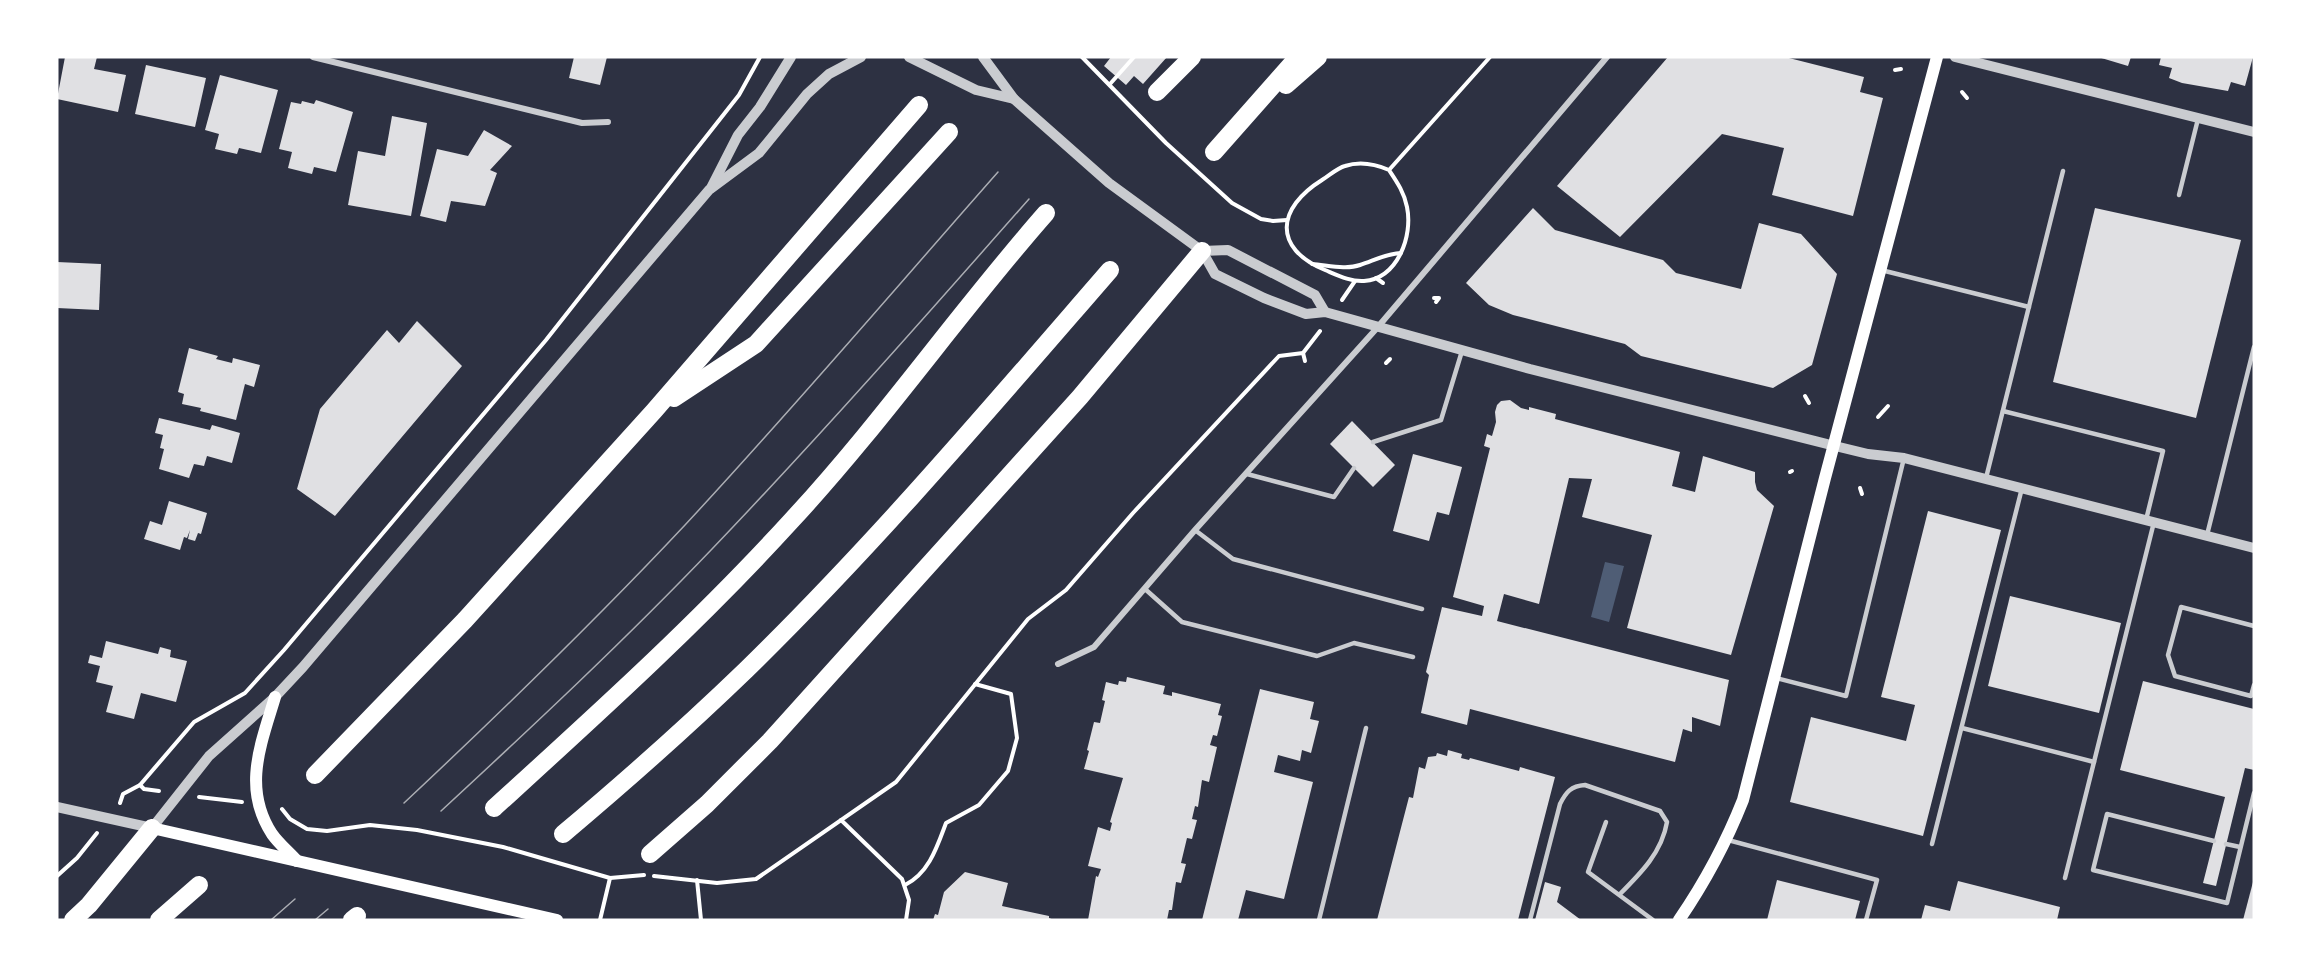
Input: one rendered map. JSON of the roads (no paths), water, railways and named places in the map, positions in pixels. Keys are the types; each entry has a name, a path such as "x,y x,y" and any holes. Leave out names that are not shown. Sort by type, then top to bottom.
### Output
{"highway":[{"path":"1157,92 1192,57"},
{"path":"1298,57 1220,146 1318,57"},
{"path":"315,775 465,620 654,411 919,105"},
{"path":"654,411 756,344 949,132"},
{"path":"494,808 640,675 792,521 894,400 999,267 1046,213"},
{"path":"650,854 707,804 771,741 1080,397 1202,251"},
{"path":"563,834 660,750 819,596 890,521 1110,270"},
{"path":"73,920 89,905 152,828"},
{"path":"159,920 199,885"}],"main road":[{"path":"1679,920 1727,840 1743,800 1937,57"},
{"path":"276,697 261,742 255,778 256,797 262,816 273,835 297,861"},
{"path":"152,828 557,920"}],"street":[{"path":"313,57 582,123 608,122"},
{"path":"57,807 152,828 209,756 276,697 709,190 738,135 760,107 791,57"},
{"path":"709,190 759,153 807,94 829,74 861,57"},
{"path":"909,57 976,90 1014,99"},
{"path":"983,57 1014,99 1110,183 1202,251 1215,274 1240,287 1306,314 1326,312 1462,351 1835,446 1868,454 1904,458 2254,548"},
{"path":"1058,664 1094,647 1195,530 1377,328 1607,57"},
{"path":"1955,57 2254,132"},
{"path":"1202,251 1228,250 1315,295 1326,312"}],"lane":[{"path":"2179,195 2198,118"},
{"path":"1986,478 2063,171"},
{"path":"1881,270 2029,308"},
{"path":"2206,536 2254,345"},
{"path":"1373,442 1441,420 1462,351"},
{"path":"2003,411 2163,451 2150,521 2065,878"},
{"path":"1776,678 1846,696 1904,458"},
{"path":"1247,474 1334,497 1354,468"},
{"path":"1932,844 2022,488"},
{"path":"1195,530 1233,559 1422,609"},
{"path":"1145,589 1182,622 1317,656 1354,643 1413,657"},
{"path":"2254,626 2181,607 2168,655 2175,676 2253,696 2254,685"},
{"path":"1319,920 1366,728"},
{"path":"1962,728 2094,762"},
{"path":"1530,920 1560,804 1565,794 1575,786 1585,785 1660,811 1667,822 1666,832 1643,872 1620,894"},
{"path":"2214,841 2107,814 2093,870 2226,903 2254,793"},
{"path":"1606,822 1588,872 1653,920"},
{"path":"1727,840 1877,880 1866,920"},
{"path":"2226,844 2240,848"}],"water":[{"path":"1605,562 1624,566 1609,622 1591,617"}],"tram line":[{"path":"404,803 547,666 685,525 804,394 998,172"},
{"path":"441,811 544,715 712,549 912,332 1029,199"},
{"path":"271,920 295,899"},
{"path":"315,920 328,909"}]}
